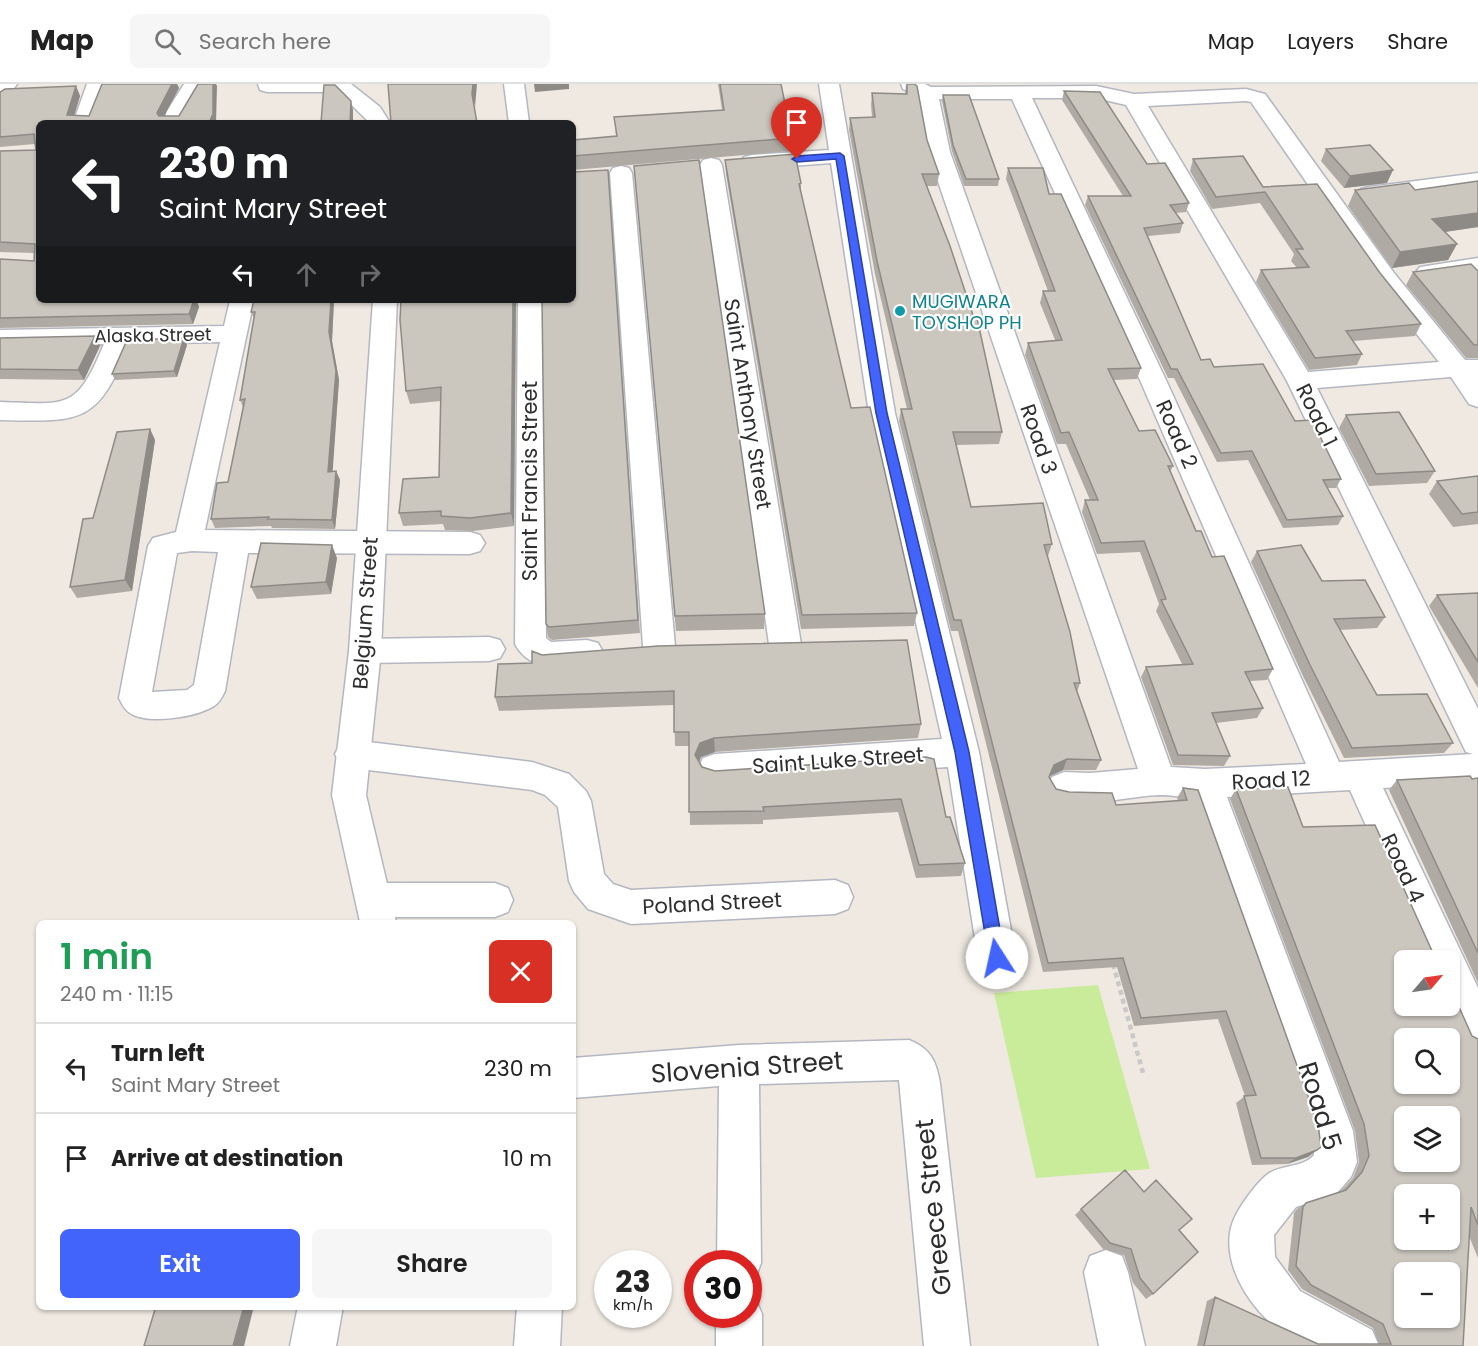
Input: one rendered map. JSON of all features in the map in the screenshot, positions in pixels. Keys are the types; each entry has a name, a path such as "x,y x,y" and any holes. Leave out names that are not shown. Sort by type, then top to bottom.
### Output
{"street":[{"path":"0,95 7,84"},
{"path":"84,120 97,84"},
{"path":"174,120 194,84"},
{"path":"514,84 519,120"},
{"path":"829,84 882,413 962,752 997,958"},
{"path":"267,86 340,85 376,114 379,120"},
{"path":"918,89 1020,94 1096,92 1134,100 1251,96 1258,98 1385,278 1469,368 1478,398"},
{"name":"Road 3","path":"918,89 1159,781"},
{"name":"Road 2","path":"1020,94 1153,380 1345,776"},
{"name":"Road 1","path":"1134,100 1300,381 1478,742"},
{"name":"Saint Anthony Street","path":"751,644 797,643 700,166 840,156"},
{"path":"622,173 636,648 693,646"},
{"path":"1331,199 1478,180"},
{"path":"1385,278 1478,265"},
{"path":"188,542 241,303"},
{"name":"Belgium Street","path":"376,911 349,795 365,651 369,542 385,303"},
{"name":"Saint Francis Street","path":"530,303 529,629 531,644 545,655 636,648"},
{"name":"Alaska Street","path":"0,338 235,334"},
{"path":"0,411 62,410 78,405 93,393 120,336"},
{"path":"1300,381 1469,368"},
{"path":"235,542 209,691 204,698 194,702 143,705 135,698 162,549 167,544 188,542 235,542 369,542 470,543"},
{"path":"902,641 937,640"},
{"path":"365,651 489,649"},
{"name":"Saint Luke Street","path":"715,768 962,752"},
{"name":"Poland Street","path":"352,754 532,776 557,784 574,801 587,881 601,897 631,907 835,897"},
{"name":"Road 12","path":"1064,787 1090,788 1159,781 1205,784 1478,768"},
{"name":"Road 4","path":"1345,776 1440,950"},
{"name":"Road 5","path":"1205,784 1332,1131 1336,1162 1321,1179 1283,1189 1252,1228 1253,1264 1284,1307 1356,1346"},
{"path":"376,911 495,900"},
{"path":"1460,992 1478,1030"},
{"name":"Slovenia Street","path":"576,1078 739,1065 889,1058 909,1060 917,1068"},
{"path":"739,1065 739,1250"},
{"name":"Greece Street","path":"917,1068 946,1346"},
{"path":"1107,1272 1122,1346"},
{"path":"313,1346 320,1310"},
{"path":"537,1346 540,1310"},
{"path":"739,1328 739,1346"}],"path":[{"path":"1112,959 1143,1073"}],"green space":[{"path":"1098,985 1150,1169 1036,1178 994,993"}],"building":[{"path":"102,84 172,84 157,113 159,116 179,116 198,84 213,84 213,114 210,120 36,120 36,150 34,134 0,137 0,92 5,89 76,86 67,115 89,116"},
{"path":"388,84 473,84 472,94 476,120 391,120"},
{"path":"720,84 781,84 792,138 576,156 576,140 617,136 614,117 724,110"},
{"path":"907,84 917,86 927,140 939,174 922,174 950,246 974,318 977,318 1002,432 953,432 971,507 1043,503 1052,544 1044,545 1070,632 1080,683 1074,683 1101,760 1067,759 1054,765 1049,777 1056,789 1069,792 1112,793 1116,805 1187,800 1183,788 1198,790 1318,1124 1321,1147 1296,1158 1261,1158 1244,1096 1256,1095 1226,1011 1141,1018 1123,958 1048,963 961,620 954,620 901,409 912,409 877,261 850,118 875,117 872,93 907,94"},
{"path":"324,85 335,85 351,101 350,120 321,120"},
{"path":"1064,91 1100,92 1147,164 1165,163 1189,203 1170,205 1183,223 1144,228 1201,360 1210,359 1214,367 1263,364 1295,421 1312,420 1341,479 1323,480 1343,516 1287,520 1252,451 1221,453 1177,369 1171,369 1088,196 1131,196"},
{"path":"943,95 969,95 999,179 966,179 953,145"},
{"path":"1370,145 1393,170 1350,176 1326,149"},
{"path":"36,150 36,303 193,303 189,314 0,318 0,259 34,261 35,244 0,242 0,151"},
{"path":"795,154 801,183 799,184 851,408 870,407 917,613 802,615 725,160"},
{"path":"1243,156 1263,187 1317,184 1380,273 1421,324 1346,331 1362,354 1315,358 1261,270 1309,267 1296,249 1303,249 1265,192 1216,197 1193,159"},
{"path":"699,160 765,614 675,616 634,166"},
{"path":"1008,168 1043,168 1049,194 1061,194 1141,368 1108,369 1139,431 1155,430 1173,466 1168,466 1196,531 1201,531 1212,557 1224,556 1273,669 1245,672 1263,708 1212,713 1230,756 1178,755 1146,667 1193,664 1161,600 1166,599 1144,541 1101,543 1085,500 1098,500 1069,432 1061,433 1028,343 1062,340 1043,291 1055,291"},
{"path":"608,170 638,620 549,627 546,624 542,303 576,303 576,172"},
{"path":"1478,181 1478,213 1432,219 1457,244 1400,252 1355,190 1409,183 1415,190"},
{"path":"1471,264 1478,271 1478,345 1474,345 1413,272"},
{"path":"253,303 331,303 329,332 336,371 328,472 336,471 332,520 268,519 269,517 211,519 217,483 228,482 245,399 240,400 255,312 251,312"},
{"path":"401,303 513,303 511,513 470,518 441,516 441,511 399,513 403,479 439,477 441,387 406,391 400,320"},
{"path":"95,336 78,370 0,369 0,338"},
{"path":"184,338 174,371 112,374 127,340"},
{"path":"1399,412 1435,471 1376,474 1346,415"},
{"path":"150,429 125,580 70,587 83,519 93,518 117,432"},
{"path":"1478,476 1478,512 1462,514 1437,481"},
{"path":"261,543 332,545 326,582 251,587"},
{"path":"1301,545 1322,581 1365,580 1385,617 1334,619 1377,695 1427,694 1453,743 1352,748 1257,551"},
{"path":"1478,593 1478,662 1437,595"},
{"path":"907,640 921,724 714,738 700,743 695,755 702,767 715,771 926,757 934,759 946,817 950,817 965,863 919,865 901,799 763,807 764,811 689,812 689,732 674,732 674,691 495,697 498,664 532,663 532,651 542,655 658,646"},
{"path":"1470,776 1472,779 1478,778 1478,953 1397,780"},
{"path":"1288,787 1303,827 1375,825 1432,950 1394,950 1394,1016 1460,1016 1460,1009 1472,1036 1478,1039 1478,1225 1471,1207 1463,1346 1204,1346 1215,1297 1318,1344 1391,1344 1383,1324 1311,1285 1296,1266 1303,1207 1306,1203 1346,1190 1362,1172 1369,1156 1364,1124 1236,789"},
{"path":"1125,1170 1144,1192 1156,1180 1192,1219 1179,1230 1198,1252 1153,1294 1140,1278 1131,1249 1110,1243 1081,1209"},
{"path":"155,1310 243,1310 233,1346 144,1346"}],"place":[{"name":"MUGIWARA TOYSHOP PH","path":"900,311"}],"route":[{"path":"797,159 840,156 882,413 962,752 997,958"}]}
